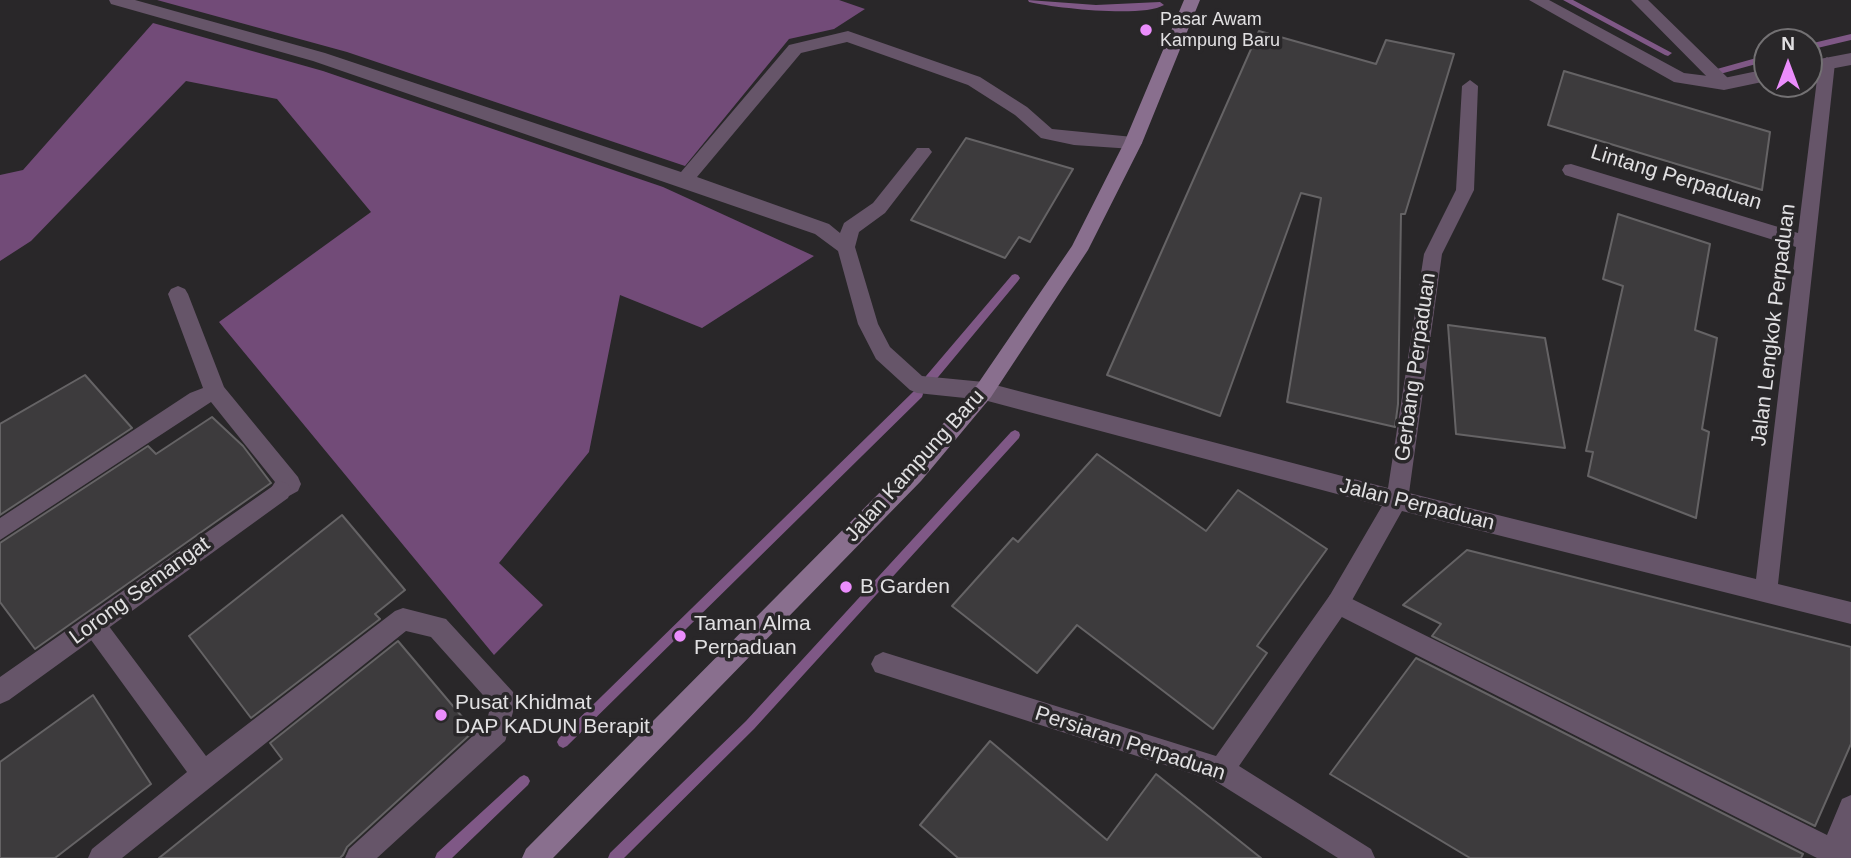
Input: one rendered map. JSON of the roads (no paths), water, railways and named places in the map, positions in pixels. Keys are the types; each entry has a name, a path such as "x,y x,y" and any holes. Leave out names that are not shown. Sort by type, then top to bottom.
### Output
{"main road":[{"name":"Jalan Kampung Baru","path":"534,858 913,474 984,391 1079,250 1133,144 1192,0"}],"street":[{"path":"117,0 319,57 685,180 822,229 846,247 851,228 879,208 923,152"},
{"path":"1537,0 1681,78 1724,84 1753,78"},
{"path":"1639,0 1724,84"},
{"path":"685,180 795,48 848,36 974,81 1021,111 1047,134 1133,144"},
{"path":"1823,64 1851,59"},
{"name":"Gerbang Perpaduan","path":"1221,770 1338,603 1397,500 1433,254 1465,190 1470,86"},
{"name":"Jalan Lengkok Perpaduan","path":"1766,592 1807,243 1816,98"},
{"name":"Lintang Perpaduan","path":"1572,170 1807,243"},
{"name":"Jalan Perpaduan","path":"846,247 868,324 883,353 917,384 984,391 1397,500 1851,613"},
{"path":"0,530 197,399 215,392 178,294"},
{"name":"Lorong Semangat","path":"1,688 94,625 290,484 215,392"},
{"path":"1338,603 1842,853 1851,807"},
{"path":"101,858 403,619 438,627 504,701 496,732 358,858"},
{"path":"94,625 204,774"},
{"name":"Persiaran Perpaduan","path":"883,664 1221,770 1362,858"}],"waterway":[{"path":"1032,0 1096,8 1160,5"},
{"path":"1567,0 1668,53"},
{"path":"1823,44 1851,37"},
{"path":"1720,71 1753,62"},
{"path":"930,379 1015,278"},
{"path":"563,742 918,394"},
{"path":"615,858 750,725 1015,435"},
{"path":"442,858 524,781"}],"place":[{"name":"Pasar Awam Kampung Baru","path":"1146,30"},
{"name":"B Garden","path":"846,587"},
{"name":"Taman Alma Perpaduan","path":"680,636"},
{"name":"Pusat Khidmat DAP KADUN Berapit","path":"441,715"}]}
